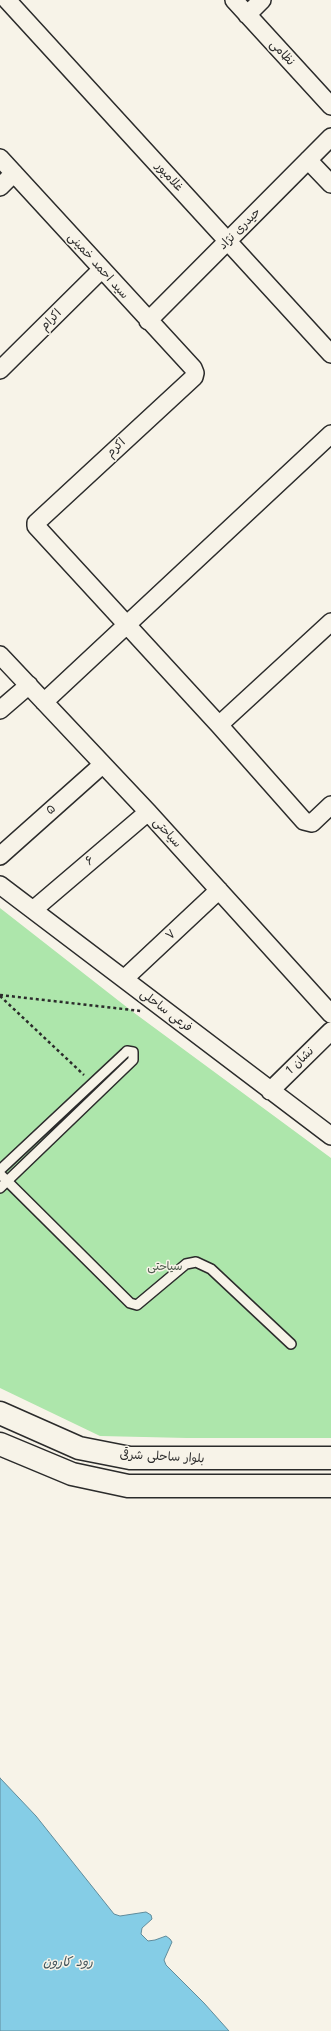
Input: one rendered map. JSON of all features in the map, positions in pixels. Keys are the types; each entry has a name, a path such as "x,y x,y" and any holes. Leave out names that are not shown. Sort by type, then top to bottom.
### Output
{"main road":[{"name":"بلوار ساحلی شرقی","path":"0,1413 17,1422 79,1448 130,1458 331,1458"},
{"path":"0,1444 72,1474 128,1486 331,1486"}],"street":[{"name":"غلامپور","path":"7,0 331,354"},
{"name":"نظامی","path":"234,0 331,106"},
{"path":"247,15 262,0"},
{"name":"حیدری نژاد","path":"148,321 331,137"},
{"name":"سید احمد خمینی","path":"0,158 101,270 193,368 195,373"},
{"path":"308,160 331,184"},
{"path":"0,187 14,174"},
{"name":"اکرام","path":"0,370 101,270"},
{"name":"اکرم","path":"126,624 38,530 36,523 194,377 195,373"},
{"path":"44,702 331,434"},
{"path":"219,725 331,622"},
{"path":"126,624 304,820 312,822 331,805"},
{"name":"سیاحتی","path":"0,655 102,765 148,812 331,1014"},
{"path":"0,710 29,685"},
{"name":"۵","path":"0,856 102,765"},
{"name":"۶","path":"33,910 148,812"},
{"name":"فرعی ساحلی","path":"0,885 331,1136"},
{"name":"۷","path":"124,979 219,890"},
{"name":"نشان 1","path":"270,1090 331,1031"}],"lane":[{"path":"0,1170 127,1051 133,1052 133,1060 3,1185"},
{"path":"0,1174 3,1185 130,1303 137,1305 186,1264 196,1262 211,1269 291,1344"}],"path":[{"path":"0,996 171,1015"},
{"path":"0,996 93,1083"}],"green space":[{"name":"سیاحتی","path":"0,908 133,1012 331,1158 331,1438 187,1438 100,1436 0,1388"}],"water":[{"name":"رود کارون","path":"0,1778 36,1816 114,1914 120,1916 146,1912 151,1915 152,1919 142,1928 141,1934 148,1941 166,1936 170,1939 172,1942 164,1960 166,1965 204,2003 229,2031 0,2031"}]}
